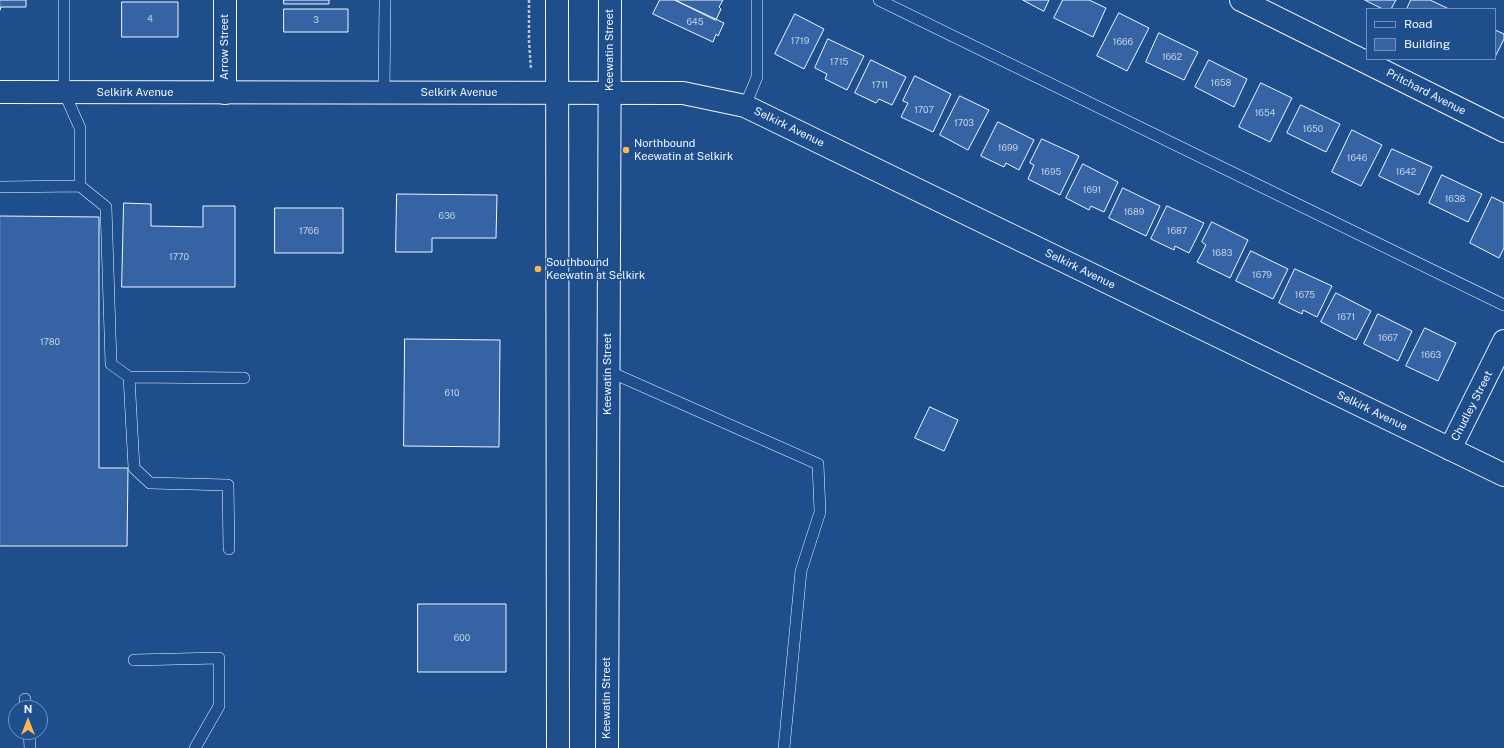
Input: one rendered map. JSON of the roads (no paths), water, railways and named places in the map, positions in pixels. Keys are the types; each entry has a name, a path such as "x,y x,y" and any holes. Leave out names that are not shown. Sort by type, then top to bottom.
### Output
{"street":[{"name":"Arrow Street","path":"224,93 225,0"},
{"path":"557,0 558,748"},
{"name":"Keewatin Street","path":"607,748 610,0"},
{"name":"Pritchard Avenue","path":"1241,0 1504,131"},
{"name":"Selkirk Avenue","path":"0,92 683,93 745,106 1504,475"},
{"name":"Chudley Street","path":"1450,449 1504,342"}],"lane":[{"path":"64,0 64,92 80,128 80,186"},
{"path":"384,0 384,93"},
{"path":"745,106 757,77 757,0"},
{"path":"879,0 1504,306"},
{"path":"0,187 80,186 106,207 111,364 129,377 244,378"},
{"path":"608,371 818,464 820,512 800,571 784,748"},
{"path":"129,377 134,468 150,483 228,485 229,549"},
{"path":"134,660 219,658 219,706 194,748"}],"place":[{"name":"Northbound Keewatin at Selkirk","path":"626,150"},
{"name":"Southbound Keewatin at Selkirk","path":"538,269"}]}
